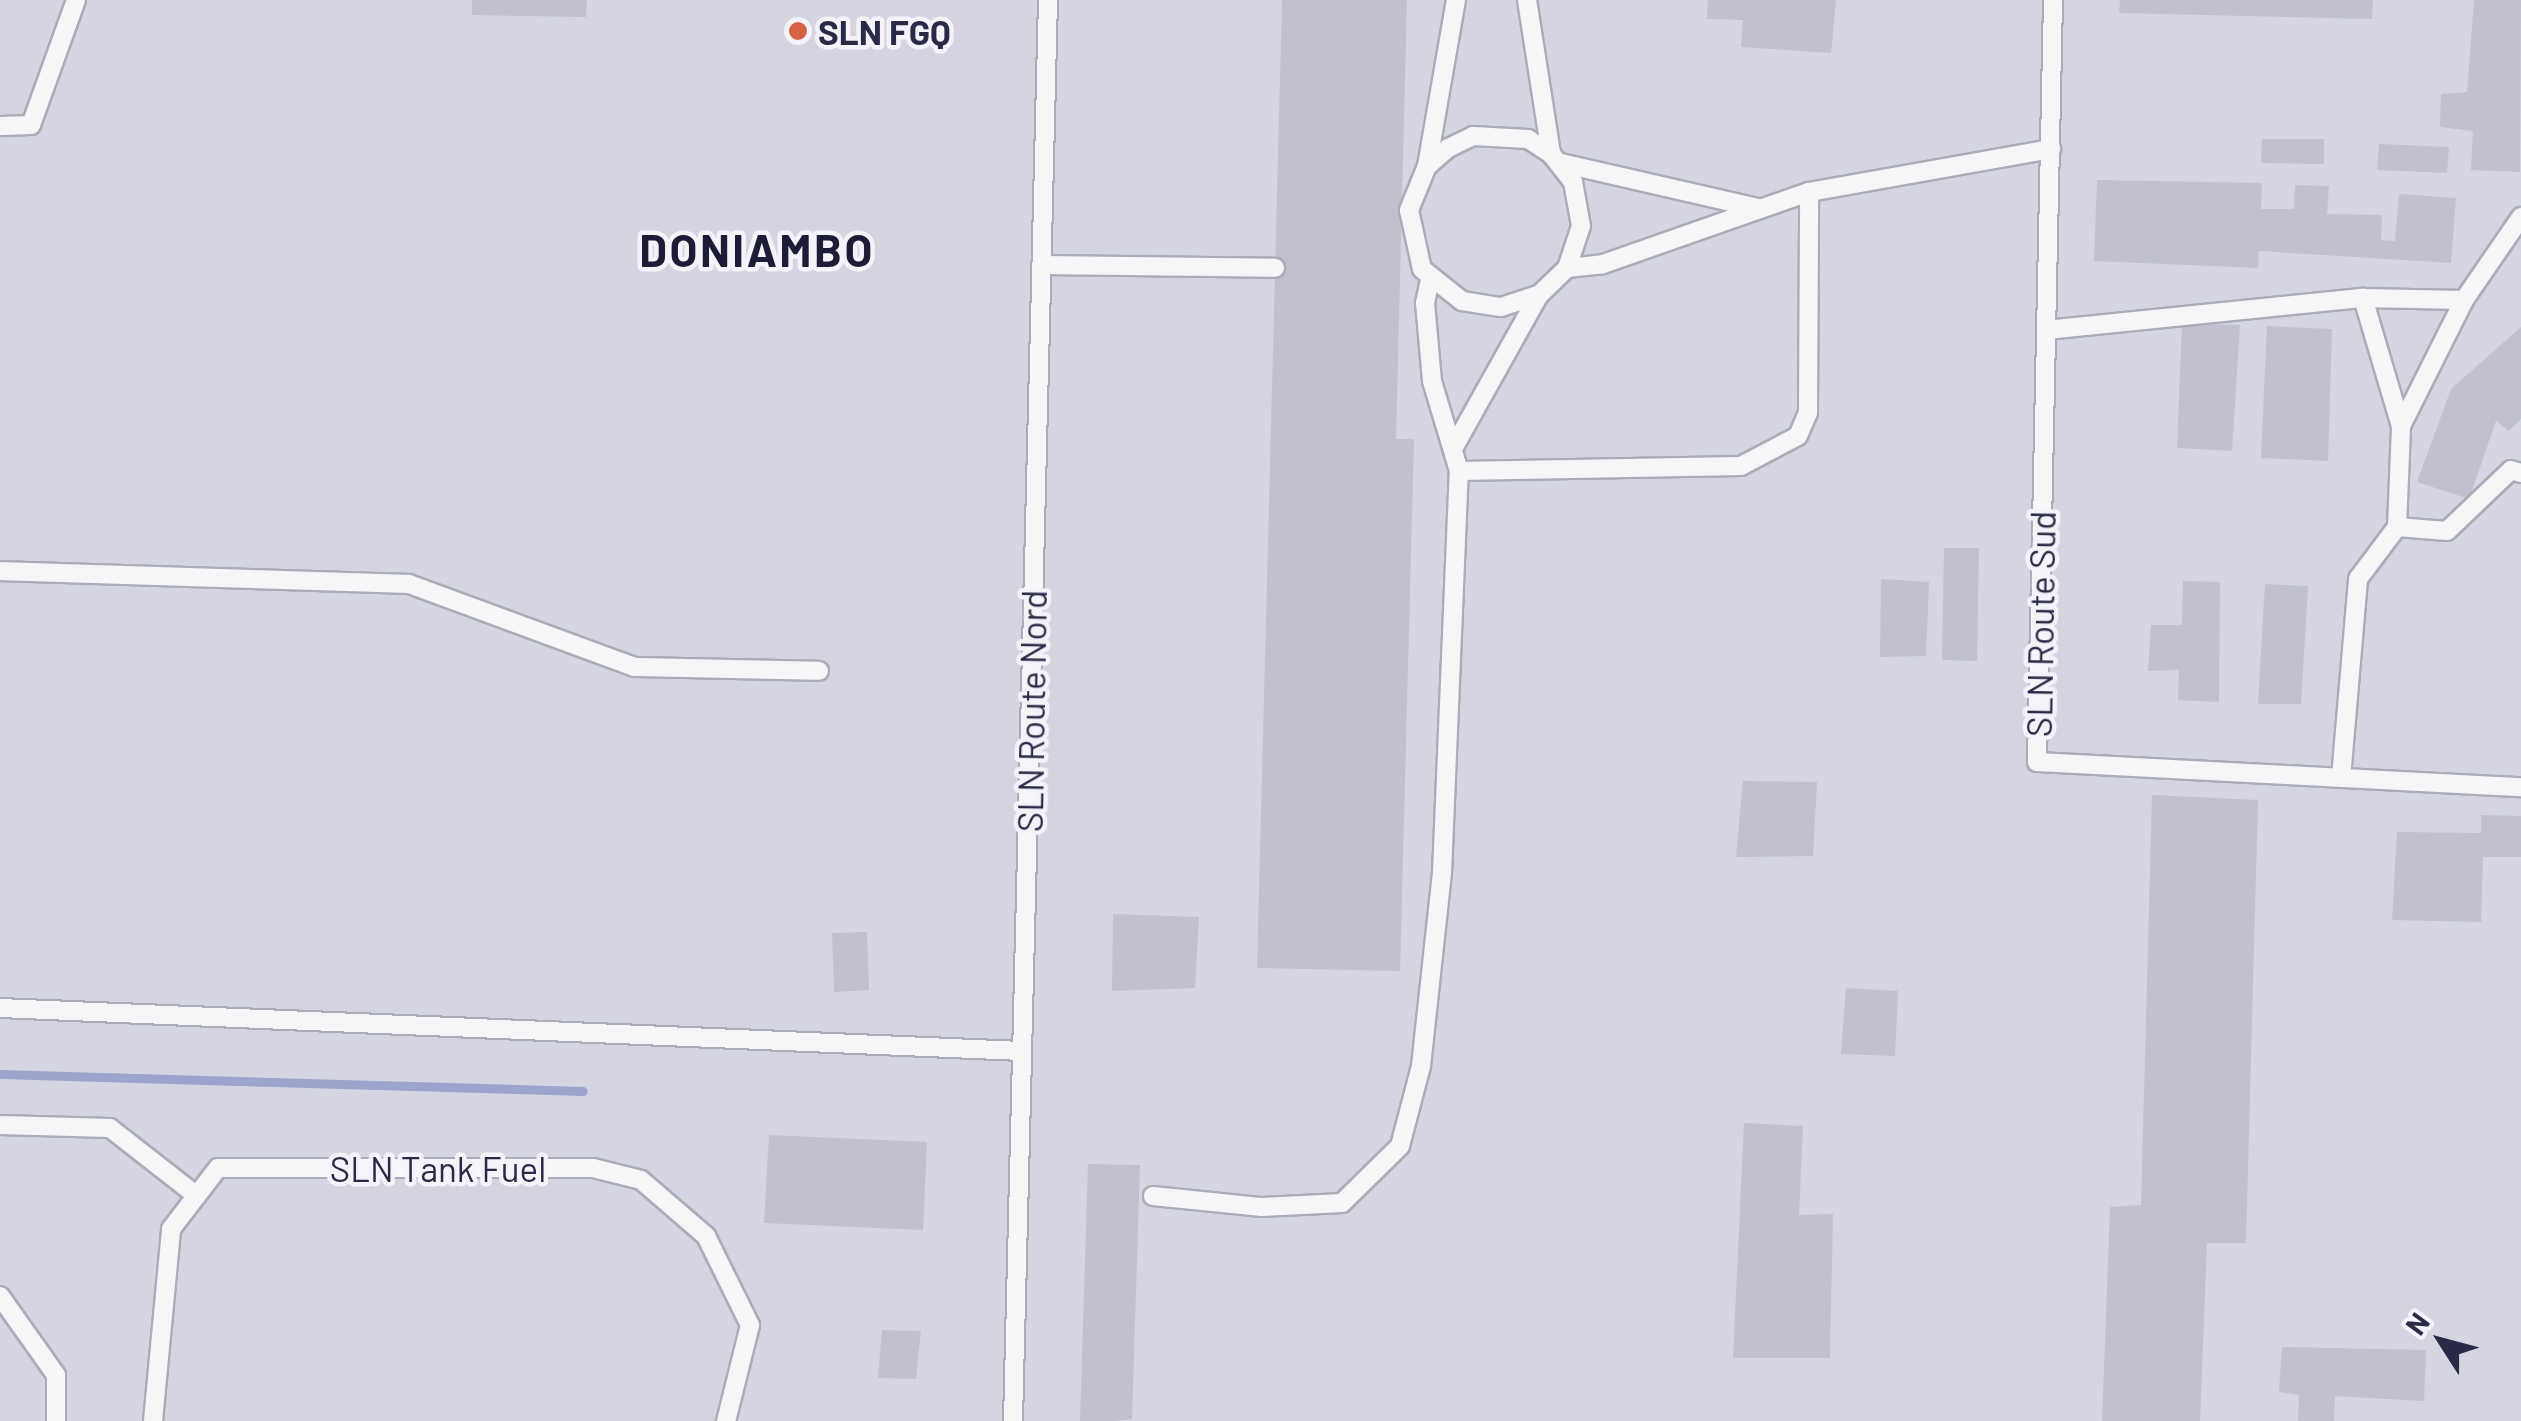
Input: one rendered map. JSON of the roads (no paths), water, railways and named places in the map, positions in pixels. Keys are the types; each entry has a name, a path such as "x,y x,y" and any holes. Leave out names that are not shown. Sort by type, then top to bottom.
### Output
{"lane":[{"path":"0,126 32,125 76,0"},
{"name":"SLN Route Nord","path":"1013,1421 1048,0"},
{"path":"1456,0 1427,166 1408,210 1408,262 1462,301 1501,307 1538,295"},
{"path":"1455,445 1538,295 1568,268 1580,237 1580,203 1556,159 1527,0"},
{"name":"SLN Route Sud","path":"2053,0 2036,762 2521,787"},
{"path":"1427,166 1473,136 1500,134 1556,159 1758,208"},
{"path":"1568,268 1604,264 1810,192 2051,149"},
{"path":"1459,471 1741,466 1798,436 1808,414 1810,192"},
{"path":"2401,426 2464,300 2521,216"},
{"path":"1042,265 1275,268"},
{"path":"1153,1196 1262,1206 1342,1203 1400,1146 1421,1066 1442,872 1459,471 1455,445 1432,382 1424,303 1430,279"},
{"path":"2341,778 2358,578 2397,527 2401,426 2362,298"},
{"path":"2046,330 2362,298 2464,300"},
{"path":"2397,527 2446,531 2511,470 2521,474"},
{"path":"0,571 409,584 634,666 819,671"},
{"path":"0,1008 1022,1052"},
{"path":"0,1125 110,1128 197,1196"},
{"name":"SLN Tank Fuel","path":"153,1421 171,1229 218,1168 593,1168 641,1180 706,1236 750,1325 726,1421"},
{"path":"0,1296 56,1376 56,1421"}],"waterway":[{"path":"0,1074 583,1091"}],"place":[{"name":"SLN FGQ","path":"798,31"}],"district":[{"name":"DONIAMBO","path":"757,250"}]}
